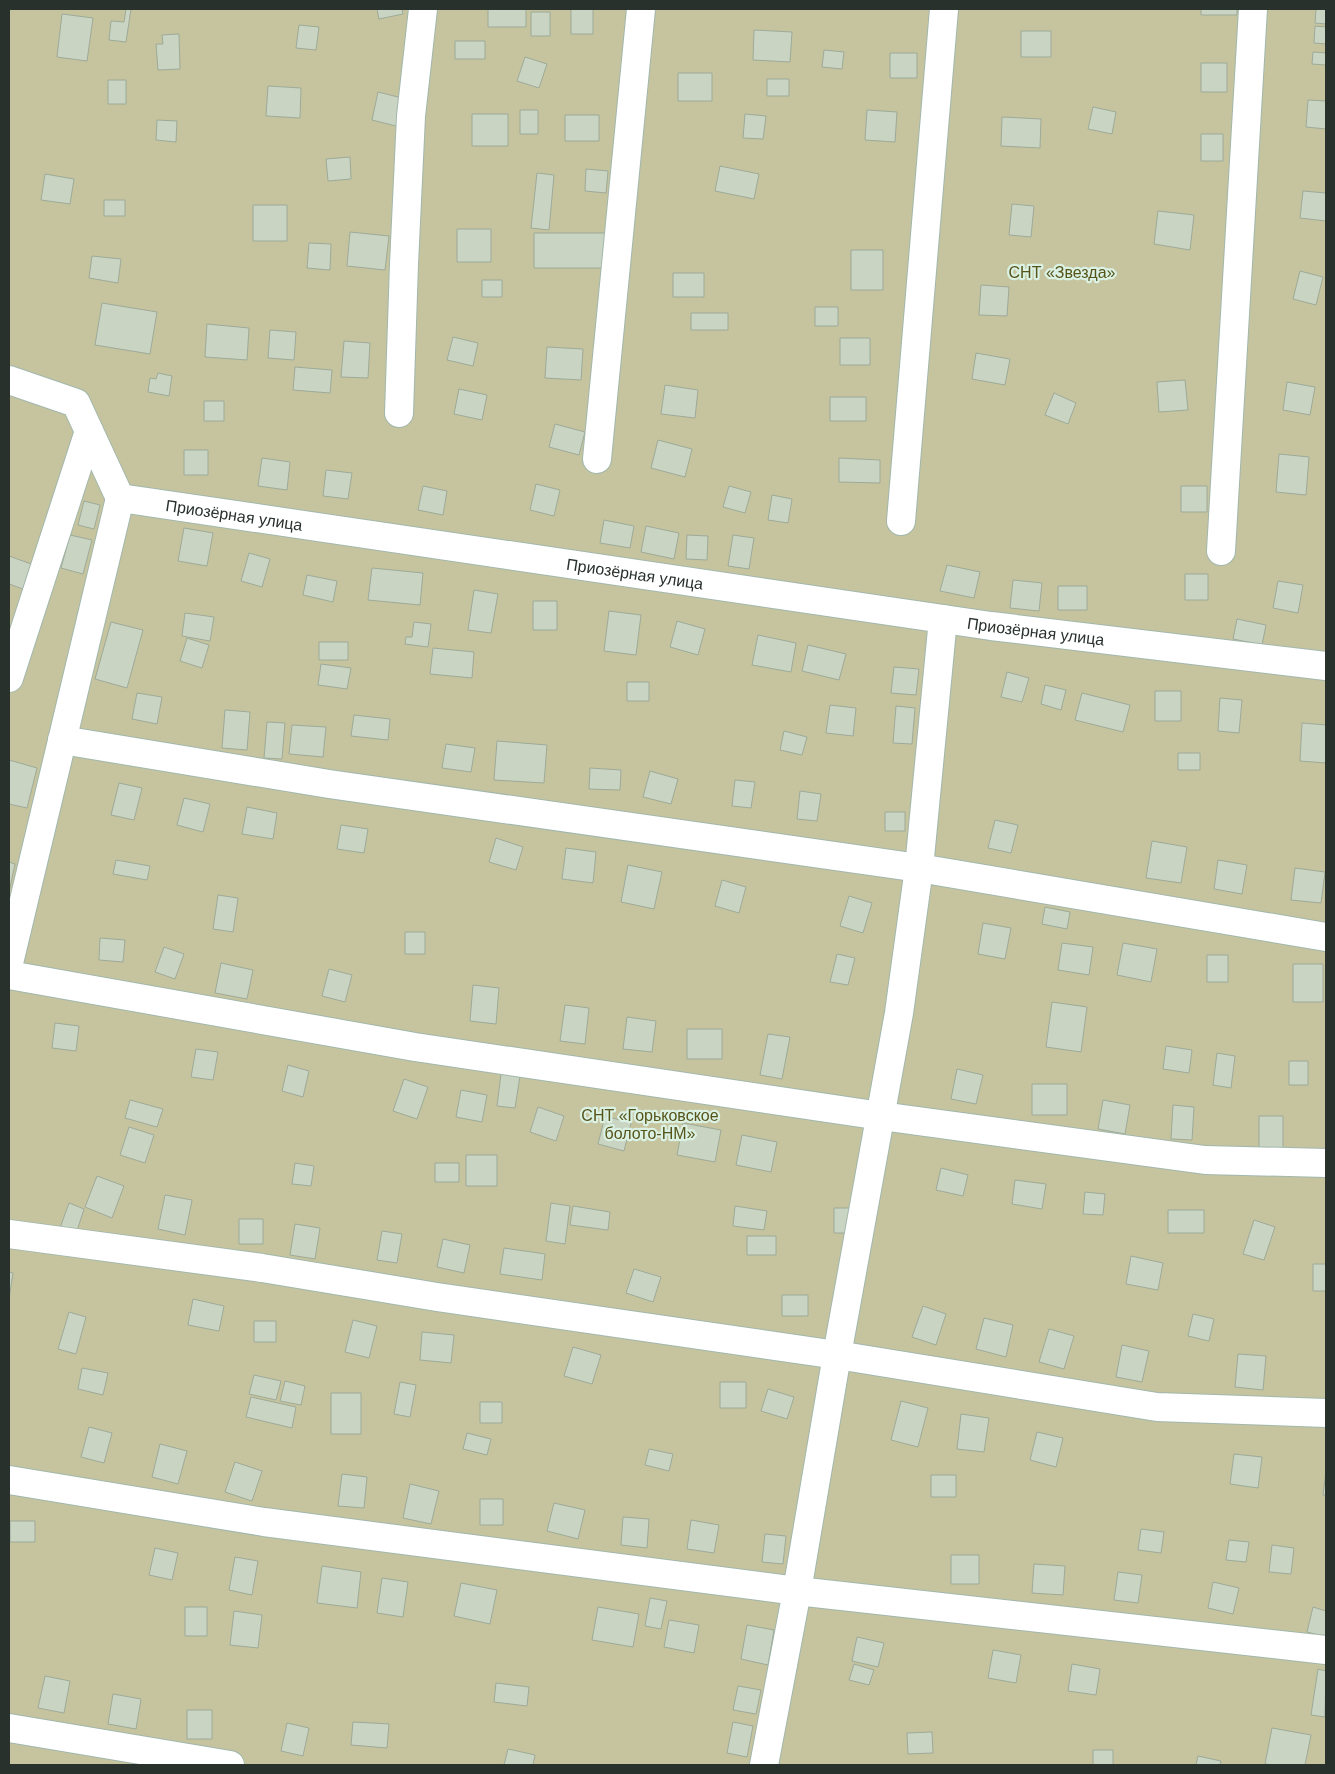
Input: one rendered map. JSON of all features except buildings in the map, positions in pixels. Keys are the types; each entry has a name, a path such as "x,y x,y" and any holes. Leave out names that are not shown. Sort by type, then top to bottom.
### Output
{"street":[{"path":"399,413 411,116 423,9"},
{"path":"597,459 641,9"},
{"path":"901,521 944,9"},
{"path":"1221,551 1253,9"},
{"path":"9,380 76,402 120,498 9,963"},
{"path":"9,678 89,430"},
{"name":"Приозёрная улица","path":"120,498 991,626 1326,666"},
{"path":"764,1765 797,1591 837,1355 899,1014 918,868 943,619"},
{"path":"62,740 339,786 918,868 1326,937"},
{"path":"9,975 415,1047 881,1116 1205,1160 1326,1163"},
{"path":"9,1234 262,1268 437,1297 837,1355 1157,1407 1326,1413"},
{"path":"9,1480 264,1522 797,1591 1326,1650"},
{"path":"9,1728 230,1765"}],"green space":[{"name":"СНТ «Горьковское болото-НМ»","path":"9,9 1326,9 1326,1765 9,1765"}],"park label":[{"name":"СНТ «Звезда»","path":"1062,272"}]}
